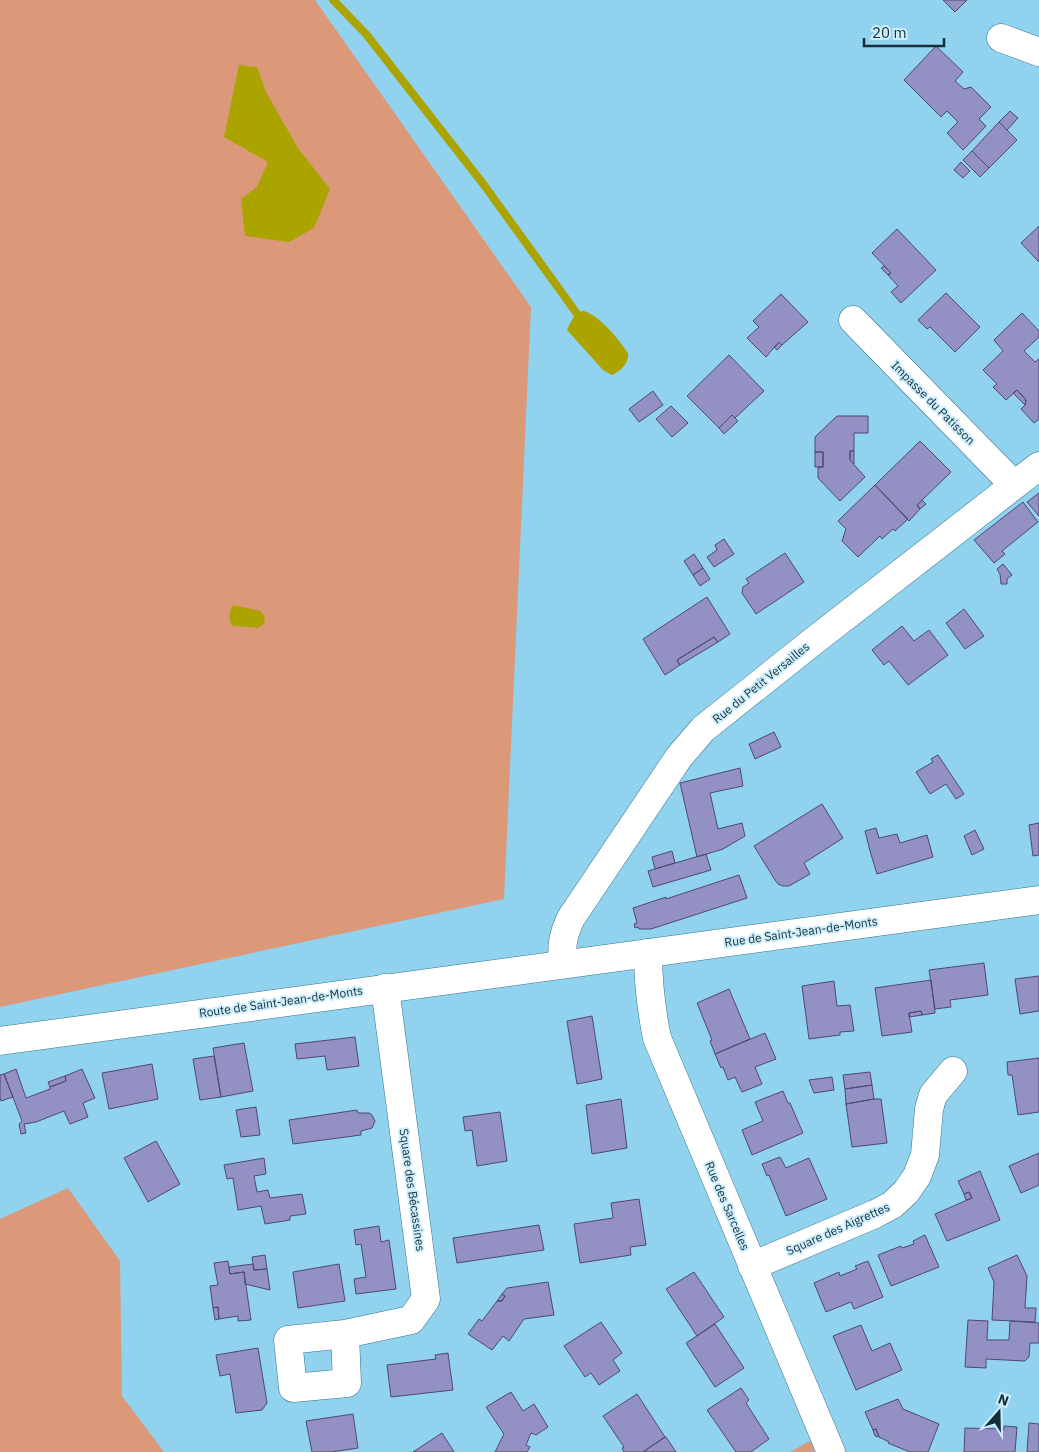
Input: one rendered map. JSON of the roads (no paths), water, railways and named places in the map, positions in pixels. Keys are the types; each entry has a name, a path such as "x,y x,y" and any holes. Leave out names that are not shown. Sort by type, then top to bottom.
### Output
{"street":[{"path":"1001,38 1039,52"},
{"name":"Impasse du Patisson","path":"853,320 1014,485"},
{"name":"Rue du Petit Versailles","path":"563,964 564,934 571,918 679,756 703,729 810,643 1039,466"},
{"name":"Rue de Saint-Jean-de-Monts","path":"563,964 1039,900"},
{"name":"Rue des Sarcelles","path":"648,953 650,1007 657,1038 832,1452"},
{"name":"Route de Saint-Jean-de-Monts","path":"0,1041 563,964"},
{"name":"Square des Bécassines","path":"345,1334 411,1320 426,1299 385,988"},
{"name":"Square des Aigrettes","path":"752,1266 892,1206 906,1192 917,1176 925,1155 929,1109 933,1094 953,1071"}],"waterway":[{"path":"333,0 366,34 484,185 583,322"}]}
